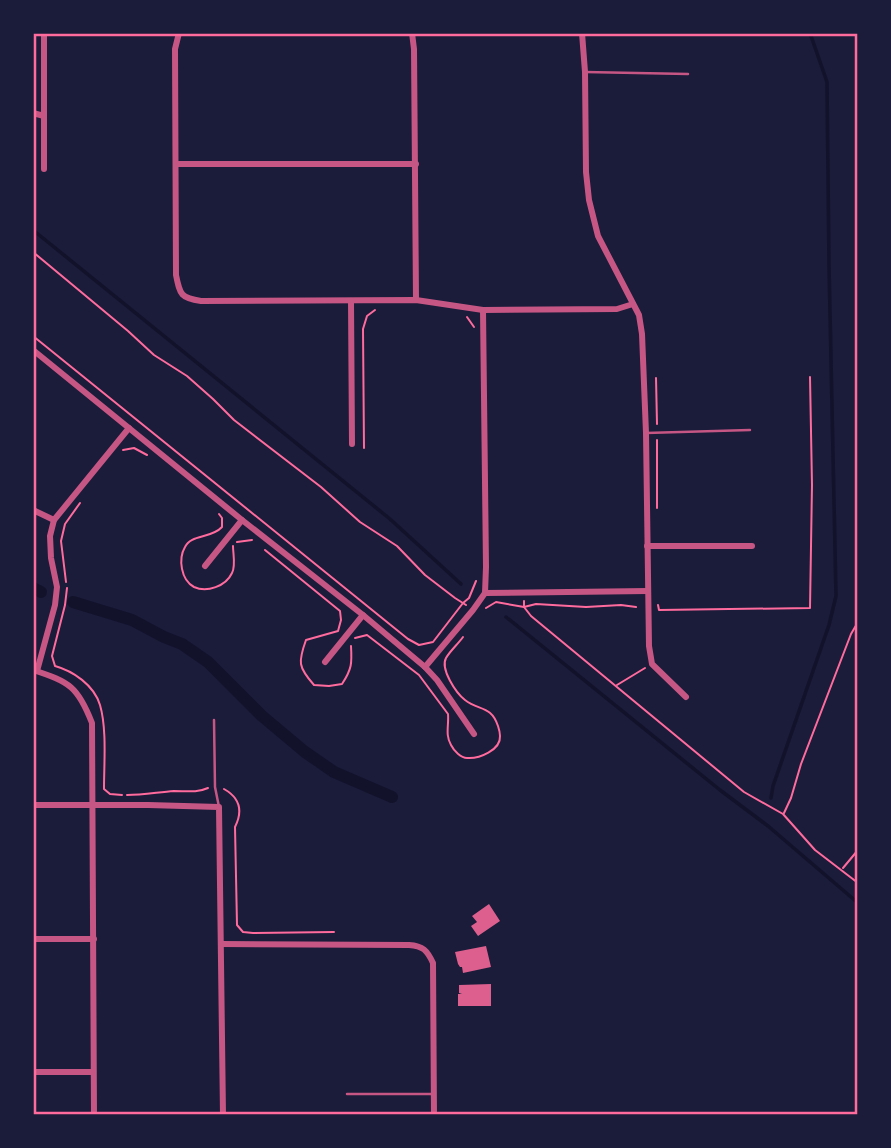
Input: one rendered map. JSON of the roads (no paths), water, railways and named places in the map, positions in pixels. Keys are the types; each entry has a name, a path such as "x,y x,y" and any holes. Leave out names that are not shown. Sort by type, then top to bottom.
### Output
{"street":[{"path":"44,33 44,169"},
{"path":"178,33 174,49 176,275 180,292 186,299 416,300 483,310 617,309 633,304"},
{"path":"412,33 416,300"},
{"path":"582,33 589,200 598,236 639,315 642,334 649,646 652,664 686,697"},
{"path":"33,113 44,116"},
{"path":"176,164 415,164"},
{"path":"351,301 352,444"},
{"path":"425,667 485,593 483,310"},
{"path":"33,350 425,667 474,734"},
{"path":"94,1115 92,723 83,699 76,691 62,681 35,670 55,605 57,587 50,536 54,520 129,428"},
{"path":"33,510 54,520"},
{"path":"205,566 242,520"},
{"path":"647,546 752,546"},
{"path":"485,593 648,592"},
{"path":"325,662 363,615"},
{"path":"33,806 219,807 223,1115"},
{"path":"33,939 94,939"},
{"path":"221,944 409,945 419,946 428,952 433,963 434,1115"},
{"path":"33,1072 93,1072"}],"lane":[{"path":"585,72 688,74"},
{"path":"646,433 750,430"},
{"path":"214,720 215,787 219,807"},
{"path":"347,1094 434,1094"}],"waterway":[{"path":"771,798 829,625 836,596 827,82 810,33"},
{"path":"33,230 390,519 461,584"},
{"path":"33,588 41,592"},
{"path":"73,602 132,620 182,644 208,662 262,716 305,752 334,772 392,797"},
{"path":"506,617 768,826 858,903"}]}
